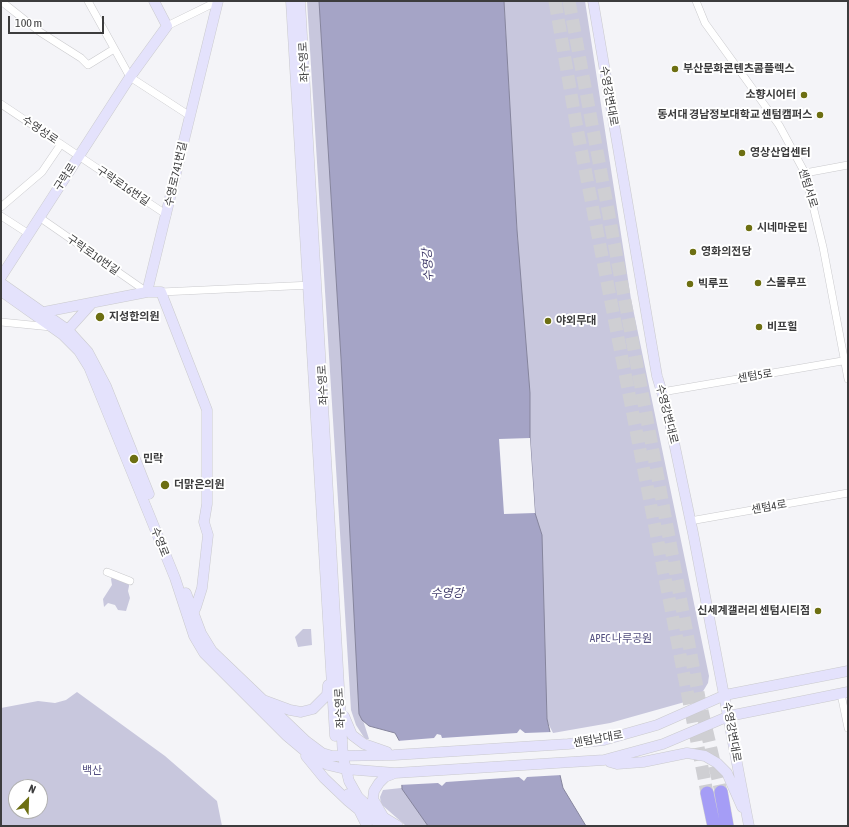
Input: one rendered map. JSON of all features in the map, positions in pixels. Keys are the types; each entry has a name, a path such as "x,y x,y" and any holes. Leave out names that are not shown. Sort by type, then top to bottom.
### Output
{"highway":[{"path":"721,792 728,826"},
{"path":"708,798 713,826"}],"main road":[{"path":"154,1 168,26"},
{"name":"수영로741번길","path":"147,292 218,1"},
{"name":"좌수영로","path":"291,1 340,701 341,757"},
{"name":"좌수영로","path":"300,1 331,676 342,768"},
{"name":"수영강변대로","path":"593,1 656,368 690,521 749,824"},
{"name":"구락로","path":"1,277 130,77 168,26"},
{"name":"수영로","path":"1,283 44,312 66,332 93,375 191,617 198,644 213,664 303,750 328,765 342,768"},
{"name":"수영로","path":"1,291 52,327 66,332"},
{"path":"44,312 147,292 161,292 206,410 207,504 204,522 208,535 202,588 191,617"},
{"path":"66,332 92,303"},
{"name":"수영로","path":"191,617 212,651 262,700 314,748 326,755 341,757"},
{"name":"센텀남대로","path":"341,757 568,744 604,740 640,731 725,695 848,671"},
{"path":"262,700 301,712 313,710 327,695 331,676"},
{"name":"센텀남대로","path":"342,768 395,773 604,760 663,744 729,716 845,693"},
{"path":"340,701 352,735 374,749 394,755"},
{"path":"303,750 324,778 359,810 384,824 398,826"},
{"path":"604,760 617,764 643,762 687,754 705,756 716,763 726,773 749,824"},
{"path":"342,768 347,792 359,810 367,826"},
{"path":"342,768 351,787 358,797 384,824"},
{"path":"384,824 373,799 374,790 385,777 395,773"}],"street":[{"path":"1,1 40,32 88,64 114,49"},
{"path":"88,1 130,77 190,116"},
{"path":"168,26 218,1"},
{"name":"센텀서로","path":"696,1 705,23 779,125 805,173 823,247 846,361 848,379"},
{"name":"수영성로","path":"1,104 79,156"},
{"path":"1,207 42,172 61,144"},
{"name":"구락로16번길","path":"79,156 167,215"},
{"path":"805,173 848,165"},
{"path":"1,216 28,234"},
{"name":"구락로10번길","path":"39,217 147,292"},
{"path":"161,292 312,285"},
{"path":"1,322 52,327"},
{"name":"센텀5로","path":"662,392 846,361"},
{"name":"센텀4로","path":"690,521 848,493"},
{"path":"106,572 130,581"},
{"path":"845,693 848,728"}],"green space":[{"path":"307,1 325,1 361,714 369,739 365,739 356,725 351,710"},
{"name":"APEC 나루공원","path":"504,1 585,1 631,299 709,676 708,683 699,698 610,723 553,733 547,721 509,108"},
{"path":"114,573 130,581 128,591 130,598 126,611 118,610 115,605 108,603 104,607 103,599 112,585 111,579"},
{"path":"303,629 311,629 312,645 298,647 295,637"},
{"name":"백산","path":"77,692 165,756 217,801 222,826 1,826 1,708 38,701 55,703 66,700"},
{"path":"410,787 437,826 406,826 381,804 380,797 383,790"}],"water":[{"name":"수영강","path":"319,1 504,1 517,230 530,393 530,438 535,513 542,535 547,719 563,788 586,826 428,826 402,789 400,742 395,733 369,726 362,720 359,714 341,358"}],"pier":[{"path":"530,438 535,513 504,514 499,439"},
{"path":"520,729 525,733 552,732 562,775 527,777 524,781 519,777 446,782 442,786 438,783 399,785 397,741 434,738 437,734 441,735 442,738 517,733"}],"tunnel":[{"path":"555,1 576,123 707,793"},
{"path":"569,1 699,698 721,792"}],"place":[{"name":"부산문화콘텐츠콤플렉스","path":"675,69"},
{"name":"소향시어터","path":"804,95"},
{"name":"동서대 경남정보대학교 센텀캠퍼스","path":"820,115"},
{"name":"영상산업센터","path":"742,153"},
{"name":"시네마운틴","path":"749,228"},
{"name":"영화의전당","path":"693,252"},
{"name":"스몰루프","path":"758,283"},
{"name":"빅루프","path":"690,284"},
{"name":"지성한의원","path":"100,317"},
{"name":"야외무대","path":"548,321"},
{"name":"비프힐","path":"759,327"},
{"name":"민락","path":"134,459"},
{"name":"더맑은의원","path":"165,485"},
{"name":"신세계갤러리 센텀시티점","path":"818,611"}]}
